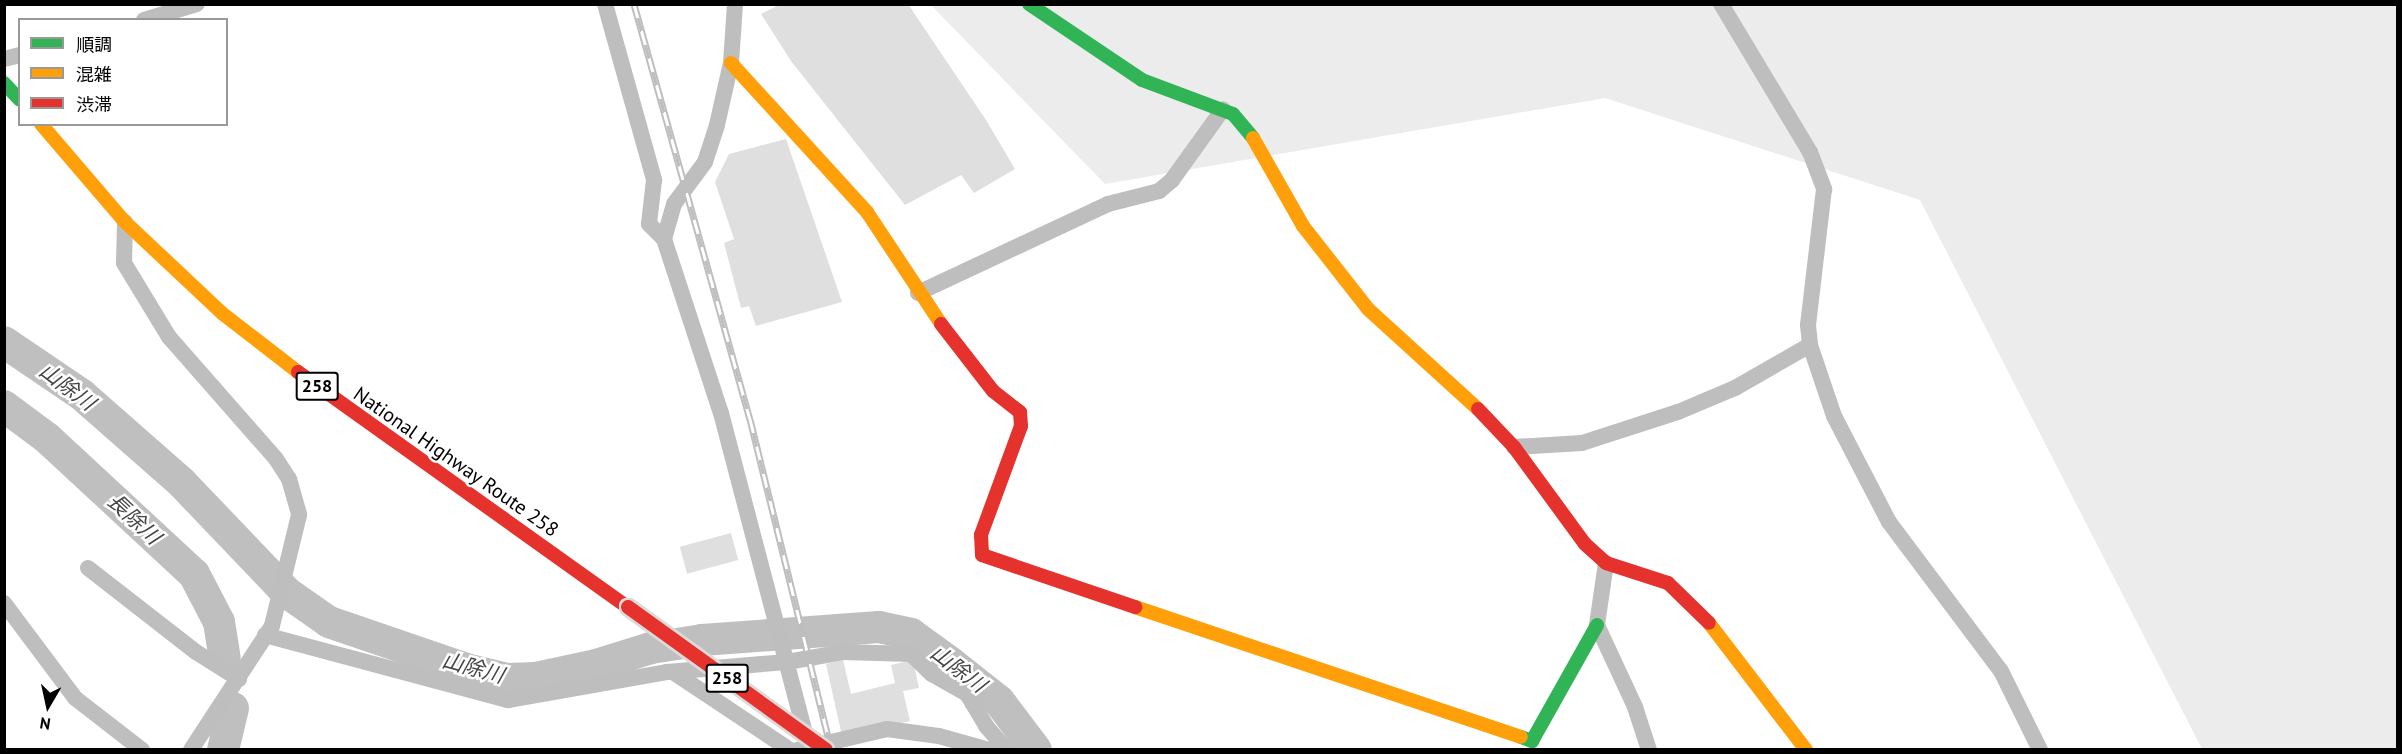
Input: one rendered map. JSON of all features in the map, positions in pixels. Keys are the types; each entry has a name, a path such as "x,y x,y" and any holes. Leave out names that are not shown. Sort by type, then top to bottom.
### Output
{"main road":[{"path":"1029,4 1142,80 1233,114 1255,140 1303,226 1368,309 1453,384 1514,447 1585,544 1606,562 1668,583 1681,592 1712,626 1806,750"},
{"path":"730,63 867,212 918,294 993,390 1020,412 1021,426 981,535 982,555 1532,741 1598,626"},
{"path":"4,83 18,98"},
{"name":"National Highway Route 258","path":"42,126 125,222 223,314 359,418 628,607 826,750"}],"street":[{"path":"151,18 197,4"},
{"path":"605,4 654,180 649,224 664,238 722,413 788,662 805,749 887,729 939,736 989,750"},
{"path":"664,238 674,204 705,162 730,63 735,4"},
{"path":"1721,4 1810,152 1824,189 1817,264 1808,302 1809,345 1834,416 1889,522 2001,671 2040,750"},
{"path":"918,294 1108,204 1158,191 1172,180 1223,109"},
{"path":"125,222 124,263 169,337 276,459 289,479 299,515 269,631 191,750"},
{"path":"1514,447 1582,443 1678,412 1735,388 1809,345"},
{"path":"1606,562 1598,626 1619,667 1649,750"},
{"path":"88,568 196,652 239,679"},
{"path":"4,603 75,698 142,750"},
{"path":"269,631 508,700 673,672 788,662 843,652 911,654 932,674 967,694 986,726 1007,750"},
{"path":"673,672 790,750"}],"shaded area":[{"path":"931,5 2397,5 2397,749 2202,749 1920,200 1605,98 1105,184"}],"building":[{"path":"781,4 908,4 986,120 1015,169 974,193 961,175 905,205 791,61 761,14"},
{"path":"786,139 842,302 756,326 749,306 741,308 724,243 734,239 715,182 729,154"},
{"path":"731,533 738,560 687,574 680,547"},
{"path":"843,660 851,694 895,683 891,665 913,660 919,688 903,691 910,721 842,736 826,664"}],"waterway":[{"name":"山除川","path":"4,342 82,395 182,483 286,592 329,622 466,669 507,679 536,678 596,665 651,648 702,640 879,627 911,634 951,663 999,701 1036,750"},
{"name":"長除川","path":"4,406 47,438 194,574 219,622 225,658"},
{"name":"長除川","path":"223,750 233,708"}],"railway":[{"path":"634,4 750,419 831,750"}],"traffic: fast":[{"path":"1029,4 1142,80 1233,114 1253,138"},
{"path":"4,83 18,98"},
{"path":"1521,737 1532,741 1597,625"}],"traffic: slow":[{"path":"731,63 867,212 941,324"},
{"path":"43,126 125,222 223,314 298,372"},
{"path":"1253,138 1303,226 1368,309 1478,409"},
{"path":"1135,607 1521,737"},
{"path":"1709,623 1806,750"}],"traffic: jam":[{"path":"941,324 993,391 1020,412 1021,426 981,535 982,555 1135,607"},
{"path":"298,372 628,607"},
{"path":"1478,409 1514,447 1585,544 1606,563 1668,583 1709,623"},
{"path":"628,607 826,750"}]}
